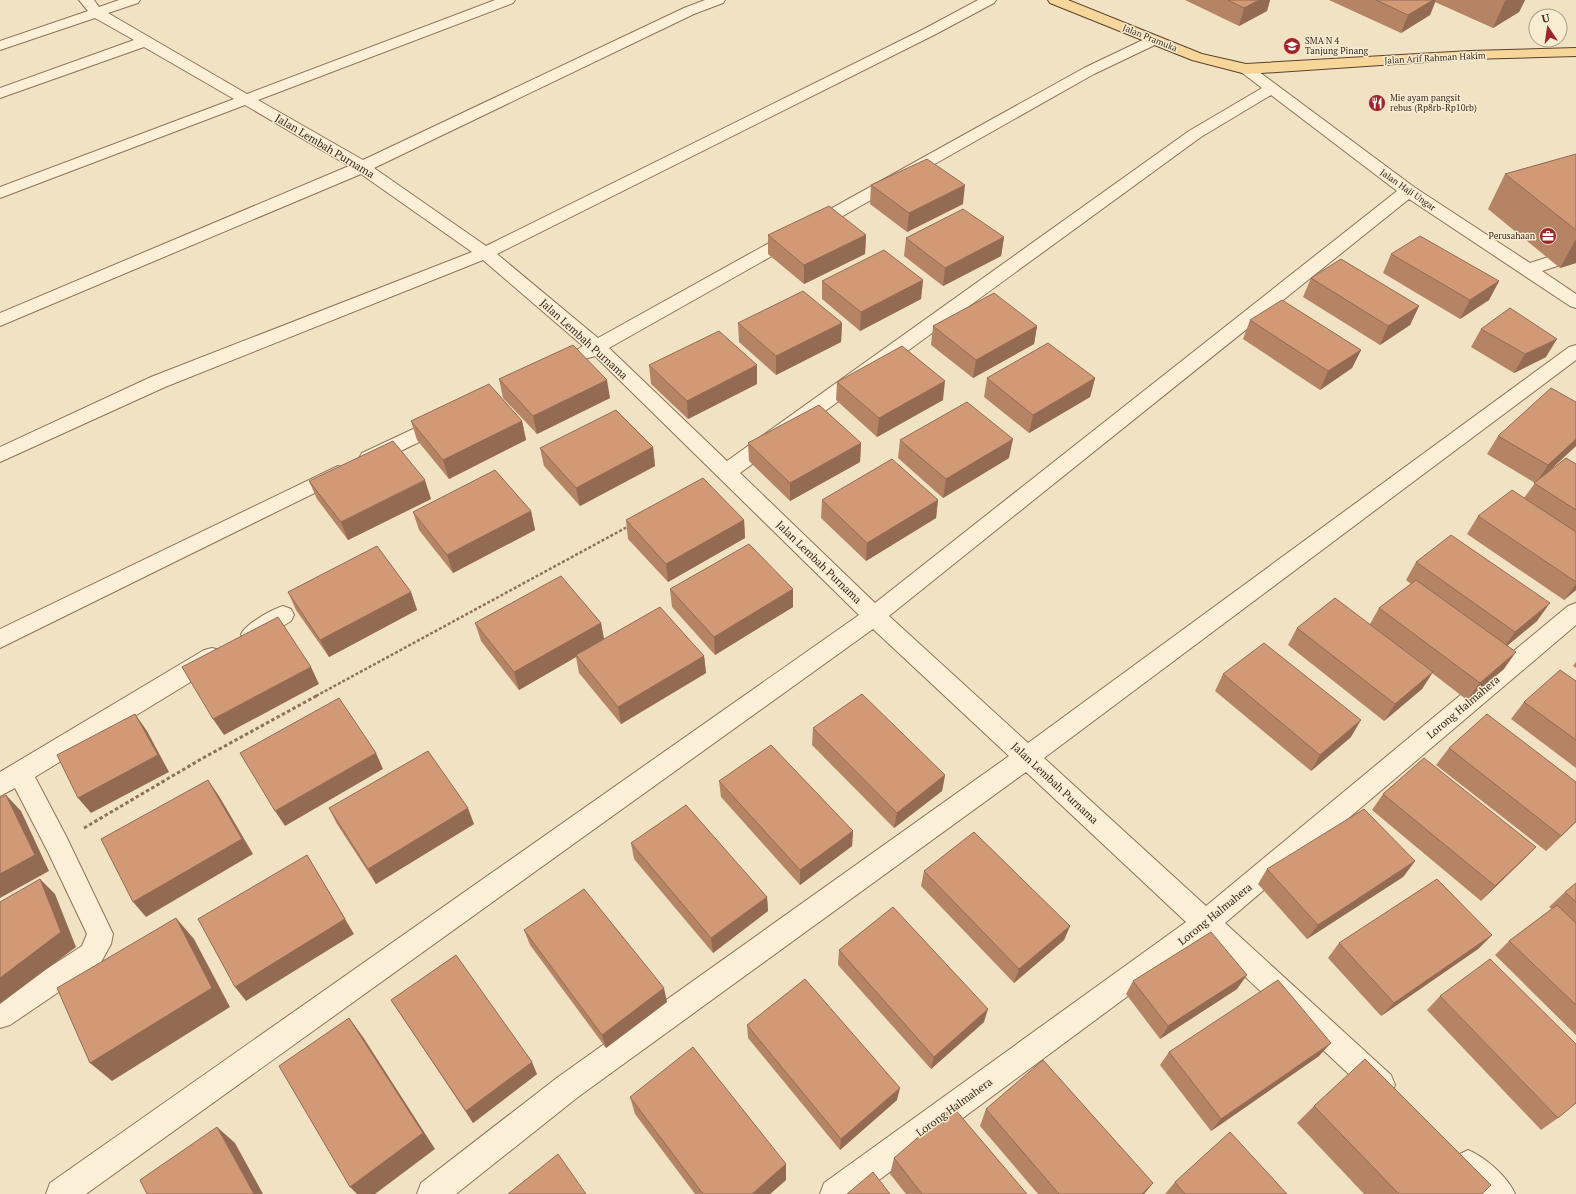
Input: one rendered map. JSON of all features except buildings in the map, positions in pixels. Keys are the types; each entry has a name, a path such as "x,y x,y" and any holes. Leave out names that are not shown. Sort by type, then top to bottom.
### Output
{"main road":[{"name":"Jalan Pramuka","path":"1055,0 1197,57 1246,70"},
{"name":"Jalan Arif Rahman Hakim","path":"1246,70 1470,55 1576,52"}],"street":[{"path":"0,46 91,6 133,0"},
{"path":"0,193 508,0"},
{"path":"0,320 362,167 689,11 718,0"},
{"path":"0,455 158,382 485,253 929,32 990,0"},
{"name":"Jalan Lembah Purnama","path":"91,6 146,41 362,167 485,253 597,347 874,616 1394,1097"},
{"path":"568,361 597,347 1082,74 1154,40"},
{"path":"0,93 146,41"},
{"name":"Jalan Haji Ungar","path":"1246,70 1408,190 1576,302"},
{"path":"726,473 1195,134 1270,89"},
{"path":"61,1194 874,616 1408,190"},
{"path":"1528,270 1576,254"},
{"path":"432,1194 568,1087 1027,757 1576,351"},
{"path":"0,639 462,413"},
{"name":"Lorong Halmahera","path":"835,1194 1206,923 1576,612"},
{"path":"0,1015 91,955 98,944 100,934 57,844 10,779 283,615"},
{"path":"1453,1151 1500,1194"}],"path":[{"path":"57,844 204,758 636,523"}],"place":[{"name":"SMA N 4 Tanjung Pinang","path":"1292,46"},
{"name":"Mie ayam pangsit rebus (Rp8rb-Rp10rb)","path":"1377,103"},
{"name":"Perusahaan","path":"1548,236"}]}
